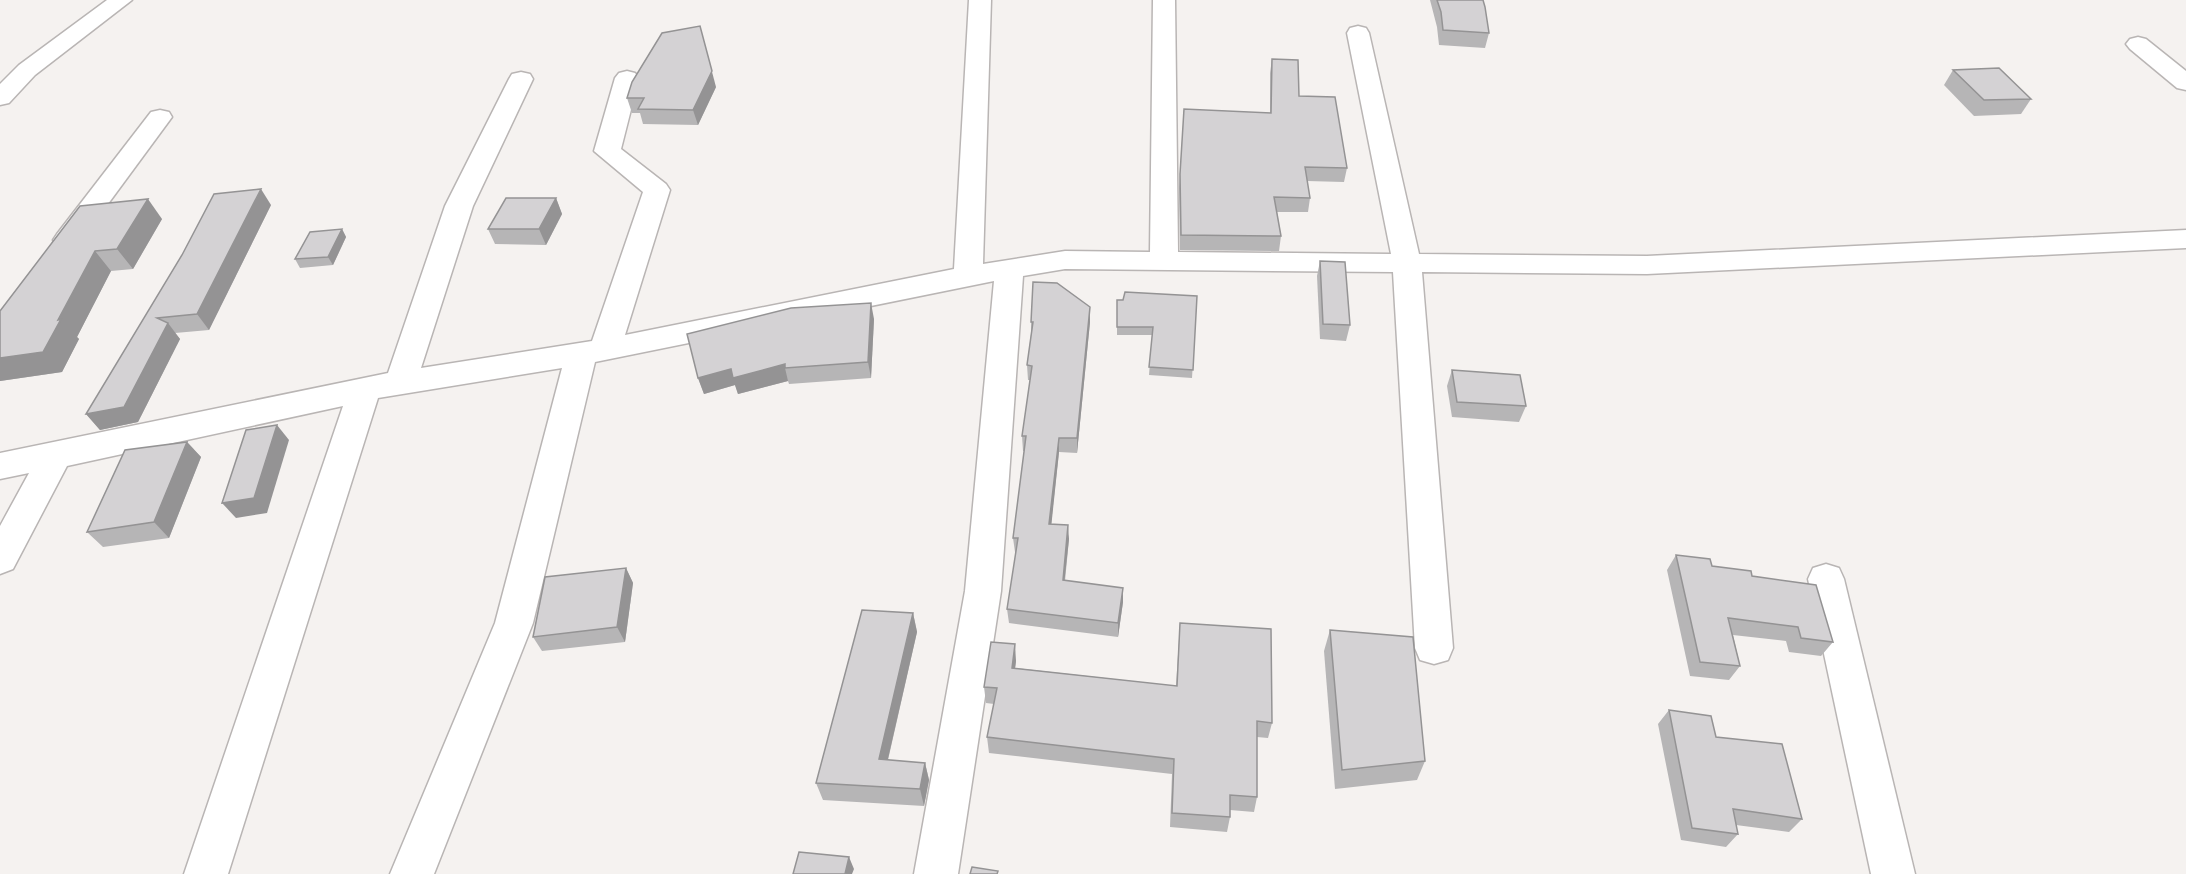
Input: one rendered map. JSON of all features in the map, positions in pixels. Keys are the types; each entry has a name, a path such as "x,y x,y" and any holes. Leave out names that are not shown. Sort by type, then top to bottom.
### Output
{"street":[{"path":"0,98 27,70 121,0"},
{"path":"968,276 980,0"},
{"path":"1164,0 1164,260"},
{"path":"1358,33 1407,262 1434,648"},
{"path":"2138,44 2186,83"},
{"path":"412,874 514,623 593,351 657,190 607,151 627,78"},
{"path":"401,382 459,206 521,79"},
{"path":"49,265 160,117"},
{"path":"0,466 401,382 593,351 968,276 1065,260 1647,265 2186,239"},
{"path":"936,874 983,591 1009,270"},
{"path":"206,874 364,391"},
{"path":"0,559 56,456"},
{"path":"1826,579 1893,874"}],"building":[{"path":"1437,0 1483,0 1489,33 1443,30"},
{"path":"700,26 712,71 693,110 638,109 644,98 627,98 632,82 662,33"},
{"path":"1272,59 1298,60 1299,96 1335,97 1347,168 1305,167 1310,198 1274,197 1281,236 1181,235 1180,174 1184,109 1271,113"},
{"path":"1999,68 2031,99 1984,100 1953,70"},
{"path":"261,189 197,314 157,318 168,323 124,407 86,414 182,255 214,194"},
{"path":"506,198 556,198 539,229 488,229"},
{"path":"148,199 117,249 95,251 43,352 0,358 0,311 80,206"},
{"path":"342,229 328,257 295,259 310,232"},
{"path":"1320,261 1345,262 1350,325 1323,324"},
{"path":"1033,282 1057,283 1090,307 1077,438 1059,438 1049,524 1068,525 1063,580 1123,588 1118,623 1007,609 1018,538 1013,538 1026,436 1022,436 1032,366 1027,365 1033,322 1031,322"},
{"path":"1125,292 1197,296 1193,370 1149,367 1153,327 1117,327 1117,300 1123,300"},
{"path":"871,303 868,362 785,368 785,364 733,378 731,369 698,378 687,334 791,308"},
{"path":"1452,370 1520,375 1526,406 1457,402"},
{"path":"277,425 254,498 222,503 246,430"},
{"path":"187,442 154,522 87,532 125,450"},
{"path":"1676,555 1710,559 1712,566 1751,571 1752,576 1816,585 1833,642 1801,638 1798,627 1728,618 1740,666 1700,662"},
{"path":"626,568 617,627 533,637 545,577"},
{"path":"862,610 913,613 879,759 925,763 920,789 816,783"},
{"path":"1180,623 1271,629 1272,723 1257,721 1257,797 1230,795 1230,817 1172,813 1174,759 987,737 997,688 984,687 991,642 1015,644 1012,668 1177,686"},
{"path":"1330,630 1413,637 1425,761 1342,770"},
{"path":"1669,710 1711,716 1716,737 1782,744 1802,819 1733,809 1738,834 1692,828"},
{"path":"799,852 849,857 845,874 793,874"},
{"path":"972,867 998,871 997,874 970,874"}]}
